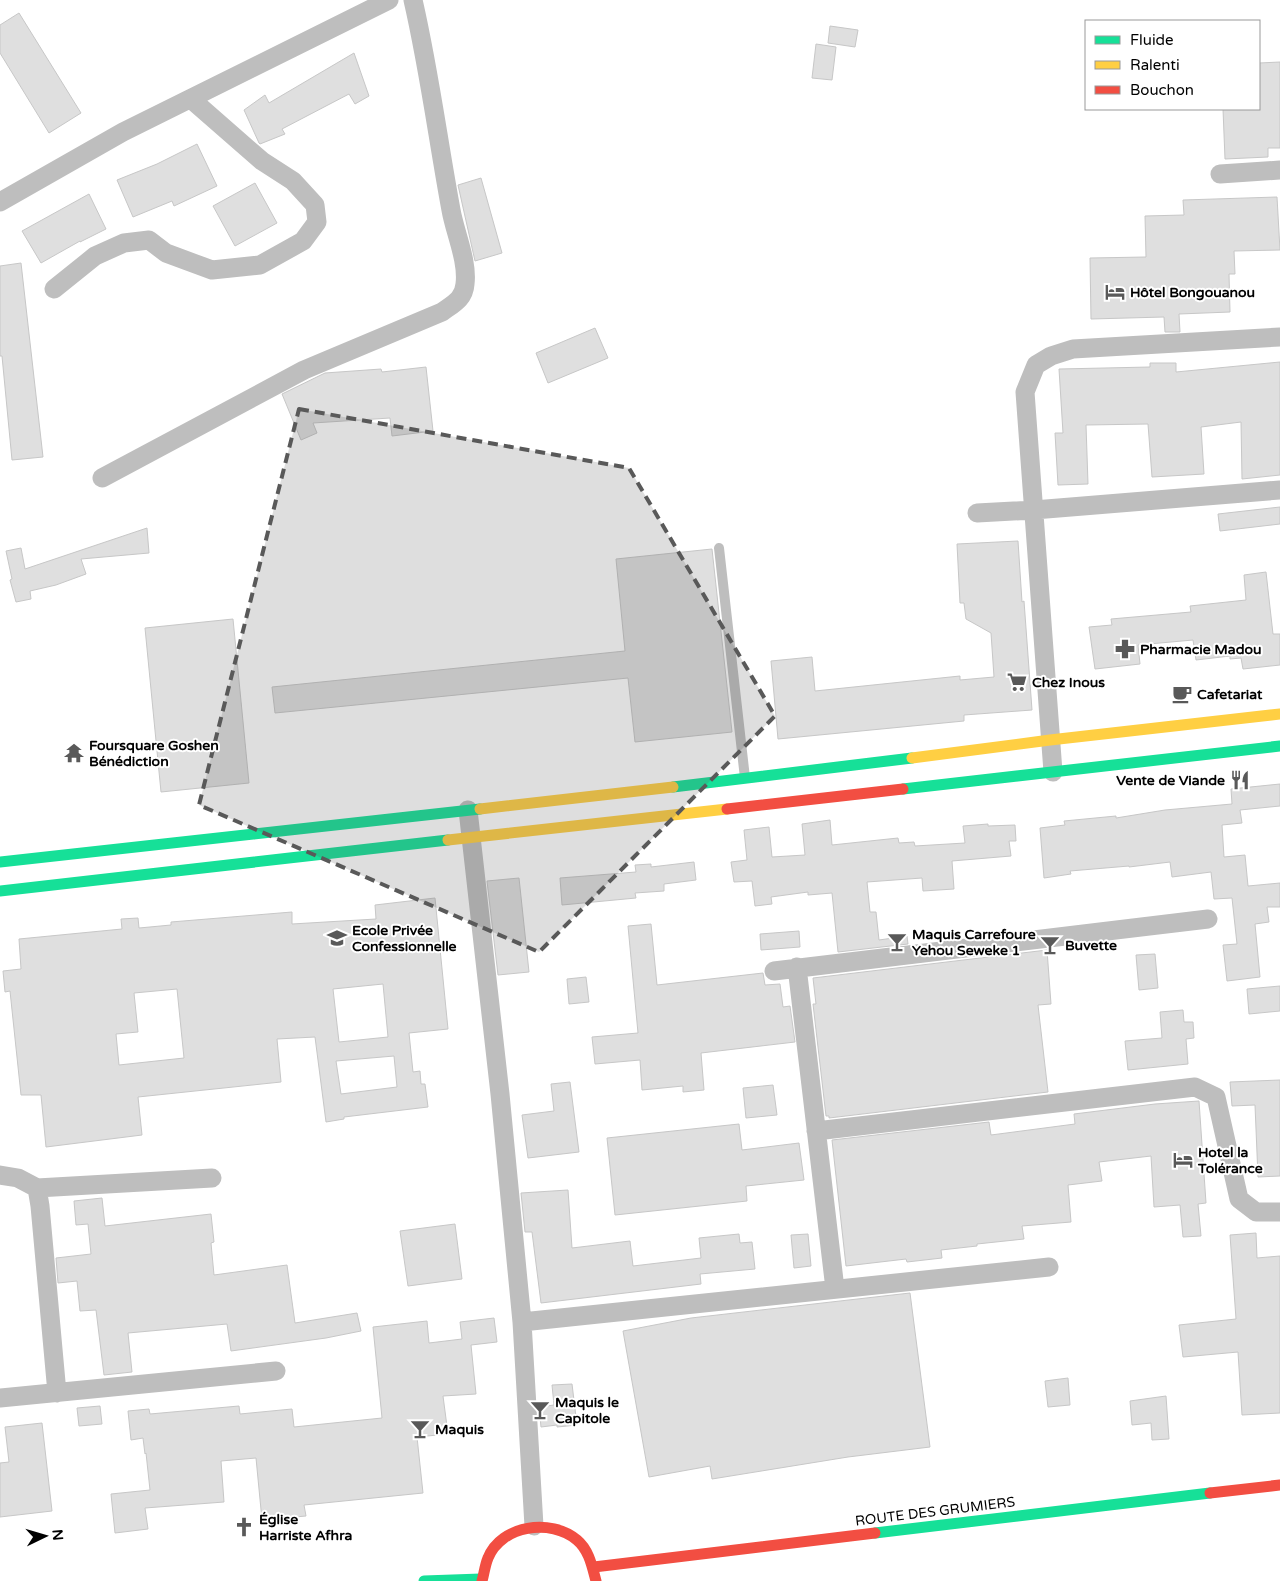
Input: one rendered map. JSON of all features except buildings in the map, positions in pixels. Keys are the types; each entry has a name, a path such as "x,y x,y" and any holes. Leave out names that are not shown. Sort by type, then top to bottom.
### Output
{"main road":[{"path":"0,862 745,779 1050,740 1280,714"},
{"path":"0,892 1280,746"},
{"name":"ROUTE DES GRUMIERS","path":"594,1567 1280,1485"},
{"path":"424,1581 482,1580 488,1556 502,1538 523,1528 534,1526 556,1528 571,1536 584,1548 594,1567 596,1581"}],"street":[{"path":"0,202 123,132 388,0"},
{"path":"102,478 304,370 442,312 462,297 465,285 465,272 452,213 426,54 413,0"},
{"path":"54,289 95,256 124,243 149,240 166,253 212,270 260,265 303,241 317,222 315,205 293,181 262,161 191,99"},
{"path":"1220,174 1280,170"},
{"path":"1053,772 1025,392 1036,365 1051,356 1073,349 1280,337"},
{"path":"977,513 1280,490"},
{"path":"468,810 500,1094 522,1322 534,1526"},
{"path":"774,971 1208,919"},
{"path":"797,967 835,1289"},
{"path":"816,1131 1195,1087 1216,1097 1240,1199 1256,1212 1280,1212"},
{"path":"0,1175 18,1178 37,1188 212,1178"},
{"path":"37,1188 57,1393"},
{"path":"522,1322 1049,1267"},
{"path":"0,1398 276,1371"}],"lane":[{"path":"719,548 745,779"}],"highlighted area":[{"path":"299,409 629,468 775,716 539,952 199,805"}],"traffic: fast":[{"path":"903,789 1280,746"},
{"path":"673,787 912,758"},
{"path":"0,862 480,809"},
{"path":"0,891 448,840"},
{"path":"875,1533 1210,1493"},
{"path":"424,1581 481,1579"}],"traffic: slow":[{"path":"912,758 1280,714"},
{"path":"480,809 673,787"},
{"path":"448,840 727,809"}],"traffic: jam":[{"path":"727,809 903,789"},
{"path":"1210,1493 1280,1485"},
{"path":"482,1581 488,1558 494,1547 504,1538 515,1532 541,1527 566,1533 577,1540 587,1553 596,1581"},
{"path":"594,1567 875,1533"}],"place":[{"name":"Hôtel Bongouanou","path":"1115,292"},
{"name":"Pharmacie Madou","path":"1125,649"},
{"name":"Chez Inous","path":"1017,682"},
{"name":"Cafetariat","path":"1182,694"},
{"name":"Foursquare Goshen Bénédiction","path":"74,753"},
{"name":"Vente de Viande","path":"1240,780"},
{"name":"Ecole Privée Confessionnelle","path":"337,938"},
{"name":"Maquis Carrefoure Yehou Seweke 1","path":"897,942"},
{"name":"Buvette","path":"1050,945"},
{"name":"Hotel la Tolérance","path":"1183,1160"},
{"name":"Maquis le Capitole","path":"540,1410"},
{"name":"Maquis","path":"420,1429"},
{"name":"Église Harriste Afhra","path":"244,1527"}]}
